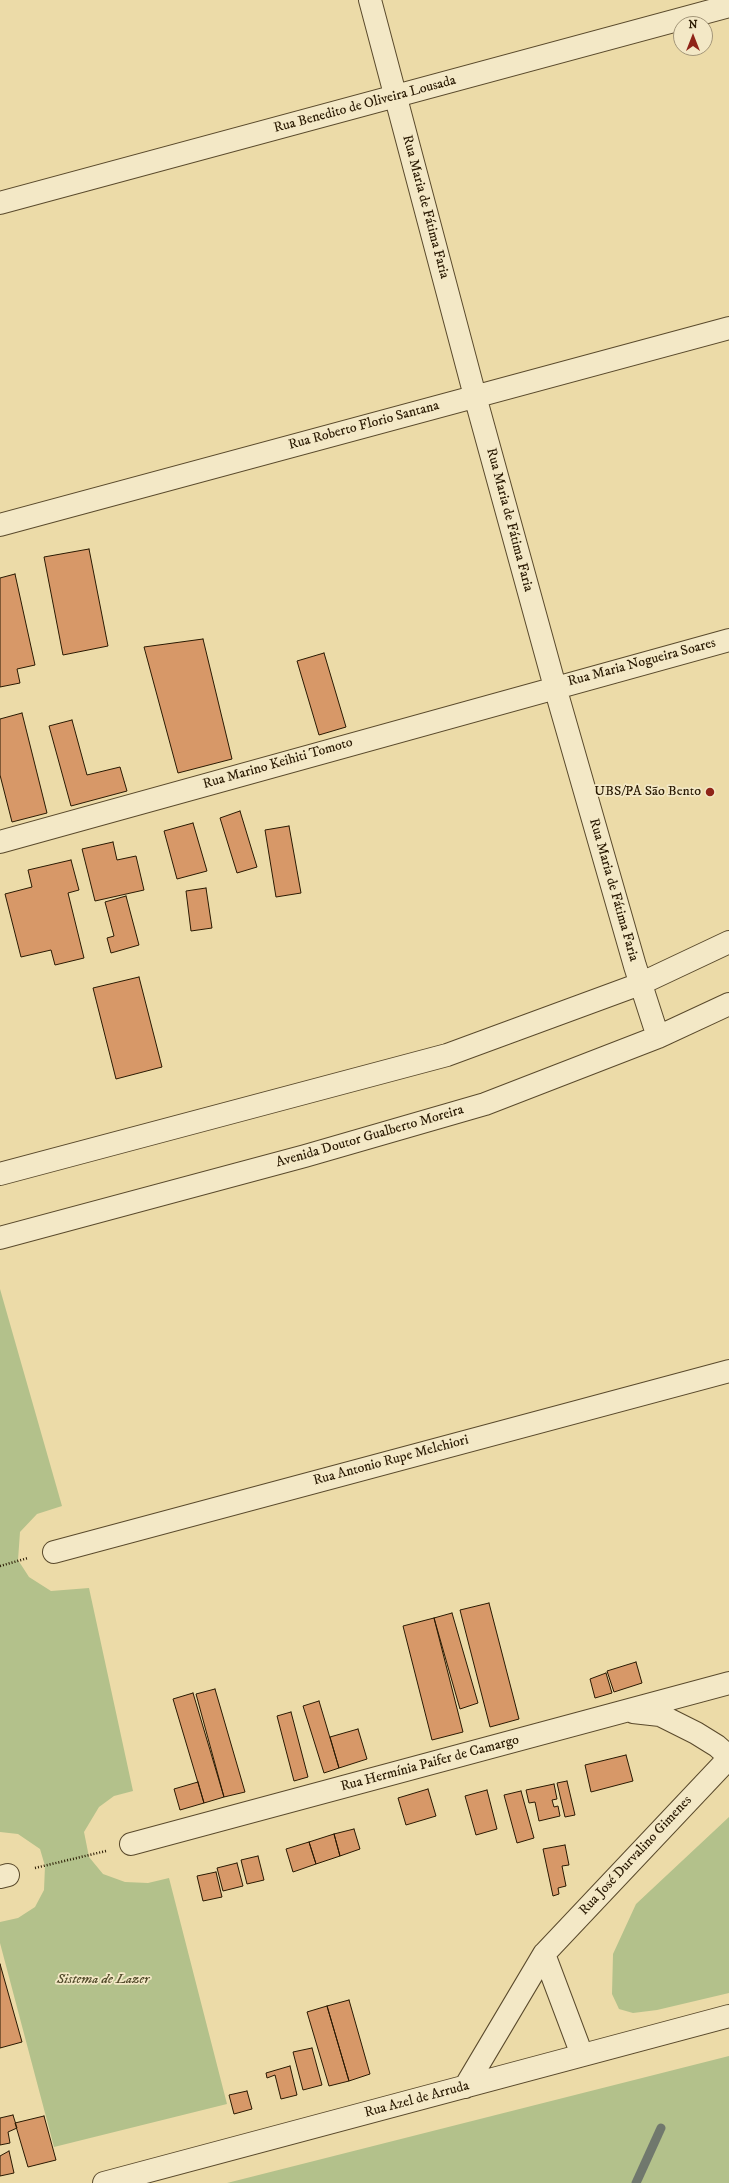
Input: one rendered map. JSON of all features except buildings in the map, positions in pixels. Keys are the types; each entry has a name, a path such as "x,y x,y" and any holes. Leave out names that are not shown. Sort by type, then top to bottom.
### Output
{"street":[{"name":"Rua Maria de Fátima Faria","path":"370,0 475,396 555,687 640,984 658,1037"},
{"name":"Rua Benedito de Oliveira Lousada","path":"0,203 729,6"},
{"name":"Rua Roberto Florio Santana","path":"0,525 729,328"},
{"name":"Rua Maria Nogueira Soares","path":"555,687 729,640"},
{"name":"Rua Marino Keihiti Tomoto","path":"0,842 555,687"},
{"path":"0,1174 446,1055 640,984 729,942"},
{"name":"Avenida Doutor Gualberto Moreira","path":"0,1238 305,1156 485,1104 658,1037 729,1004"},
{"name":"Rua Antonio Rupe Melchiori","path":"54,1552 729,1370"},
{"name":"Rua Hermínia Paifer de Camargo","path":"131,1844 624,1711 723,1689"},
{"path":"624,1711 660,1716 701,1736 717,1746 729,1758"},
{"name":"Rua José Durvalino Gimenes","path":"465,2087 544,1954 729,1758"},
{"path":"544,1954 582,2055"},
{"name":"Rua Azel de Arruda","path":"104,2183 729,2016"}],"path":[{"path":"4,1876 131,1844"}],"green space":[{"name":"Sistema de Lazer","path":"0,1289 62,1506 37,1514 20,1532 18,1560 29,1577 51,1591 89,1588 133,1791 114,1796 99,1807 84,1832 89,1857 103,1874 125,1882 148,1883 169,1878 227,2104 54,2147 0,1943 0,1922 18,1918 35,1907 44,1890 45,1866 40,1849 18,1834 0,1832"},
{"path":"729,1817 729,1993 657,2010 633,2013 619,2009 612,1994 613,1954 636,1904"},
{"path":"729,2056 729,2183 227,2183"}],"waterway":[{"path":"636,2183 661,2128"}],"place":[{"name":"UBS/PA São Bento","path":"710,792"}]}
